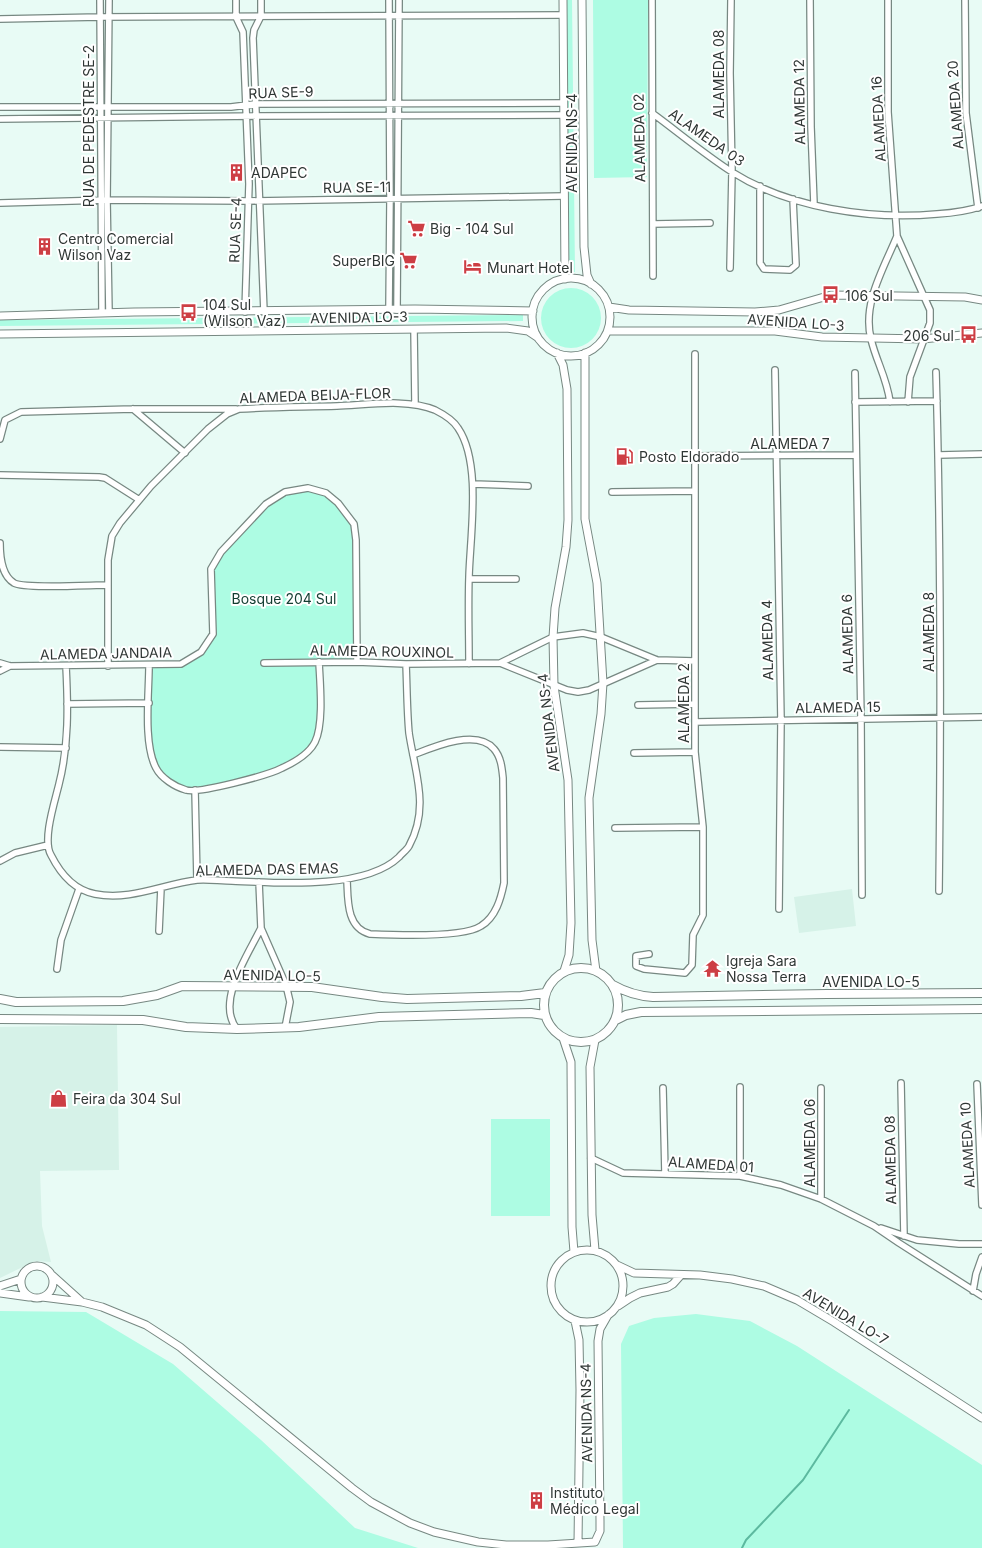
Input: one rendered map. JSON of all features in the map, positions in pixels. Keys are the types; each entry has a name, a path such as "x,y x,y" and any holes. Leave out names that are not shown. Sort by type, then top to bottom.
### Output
{"main road":[{"path":"580,968 596,971 605,976 613,985 618,996 619,1008 616,1020 607,1032 595,1040 578,1043 563,1038 549,1026 544,1015 543,1004 549,984 564,971 580,968"},
{"name":"AVENIDA LO-5","path":"0,999 16,1002 123,1001 157,995 182,986 286,985 326,988 407,999 521,996 545,993"},
{"name":"AVENIDA LO-5","path":"613,985 638,996 653,997 982,993"},
{"name":"AVENIDA LO-5","path":"616,1020 626,1015 641,1012 982,1009"},
{"path":"0,1019 143,1020 186,1027 237,1029 285,1028 387,1017 531,1013 544,1015"}],"street":[{"name":"RUA DE PEDESTRE SE-2","path":"100,0 100,200 106,313"},
{"name":"RUA DE PEDESTRE SE-2","path":"106,313 109,0"},
{"name":"RUA SE-4","path":"236,0 236,16 241,23 243,32 247,105 249,184 245,312"},
{"name":"RUA SE-4","path":"261,0 261,16 254,30 253,38 264,312"},
{"path":"389,0 390,200 393,310"},
{"path":"393,310 398,199 399,0"},
{"name":"AVENIDA NS-4","path":"563,0 565,279"},
{"name":"AVENIDA NS-4","path":"582,0 584,247 587,275 591,284"},
{"name":"ALAMEDA 02","path":"652,0 653,276"},
{"name":"ALAMEDA 08","path":"730,268 732,172 731,0"},
{"name":"ALAMEDA 12","path":"810,0 814,204"},
{"name":"ALAMEDA 16","path":"888,0 888,112 897,236 930,310 930,323 910,377 908,402"},
{"name":"ALAMEDA 20","path":"965,0 966,113 980,207"},
{"path":"0,19 563,15"},
{"name":"RUA SE-9","path":"0,107 231,107 255,104 563,103"},
{"name":"ALAMEDA 03","path":"652,113 732,172 793,199 858,213 896,216 953,213 980,207"},
{"name":"RUA SE-9","path":"0,119 563,115"},
{"path":"760,186 760,263 764,269 790,270 796,265 793,199"},
{"name":"RUA SE-11","path":"0,204 100,200 390,200 564,196"},
{"path":"653,224 710,223"},
{"name":"ALAMEDA 16","path":"890,402 888,386 871,338 869,307 897,236"},
{"path":"565,279 579,279 591,284 597,288 609,307 611,319 608,331 602,342 586,353 569,356 557,353 546,347 538,337 533,325 533,311 536,301 543,290 553,283 565,279"},
{"name":"AVENIDA LO-3","path":"609,307 629,310 755,312 778,310 831,295 965,297 982,300"},
{"name":"AVENIDA LO-3","path":"0,316 393,310 533,311"},
{"name":"AVENIDA LO-3","path":"0,334 506,328 528,331 538,337"},
{"path":"414,329 415,404"},
{"name":"AVENIDA LO-3","path":"608,331 776,331 822,337 923,339 982,333"},
{"name":"AVENIDA NS-4","path":"557,353 563,365 567,389 568,520 566,546 554,608 553,636 554,686 568,780 571,923 569,955 564,971"},
{"path":"586,353 585,519 597,583 602,638 603,683 601,714 589,798 592,940 596,971"},
{"name":"ALAMEDA 2","path":"649,954 636,956 636,966 638,968 685,972 692,965 693,935 703,915 703,827 695,752 695,354"},
{"name":"ALAMEDA 4","path":"776,370 781,720 779,909"},
{"name":"ALAMEDA 8","path":"936,372 939,455 941,717 939,891"},
{"name":"ALAMEDA 6","path":"855,373 862,895"},
{"path":"855,402 937,401"},
{"name":"ALAMEDA BEIJA-FLOR","path":"108,666 108,560 112,536 138,499 208,429 227,414 239,409 415,404 435,410 448,418 458,428 466,445 470,460 473,484 469,579 469,664"},
{"path":"133,409 185,453"},
{"path":"0,438 5,420 21,412 239,409"},
{"path":"939,455 982,454"},
{"name":"ALAMEDA 7","path":"694,456 856,455"},
{"path":"0,476 105,478 138,499"},
{"path":"473,484 528,486"},
{"name":"ALAMEDA JANDAIA","path":"0,663 10,666 149,666 181,664 201,652 213,634 211,569 222,552 266,504 285,492 308,488 326,494 338,503 354,524 356,540 357,662"},
{"path":"612,492 695,491"},
{"path":"0,543 2,565 7,576 14,583 32,586 108,586"},
{"path":"469,579 516,579"},
{"path":"500,663 553,636 583,633 602,638 657,660 695,661"},
{"path":"500,663 554,686 578,692 589,690 657,660"},
{"path":"149,666 150,750 156,769 168,782 187,791 209,789 281,769 300,758 314,743 319,725 319,662"},
{"name":"ALAMEDA ROUXINOL","path":"264,663 500,663"},
{"name":"ALAMEDA DAS EMAS","path":"79,889 93,894 108,896 133,895 197,880 260,882 347,880 392,864 409,847 421,811 420,788 409,725 406,664"},
{"name":"ALAMEDA JANDAIA","path":"0,671 10,666"},
{"path":"58,969 61,940 79,889 69,881 59,868 49,853 48,844 53,808 66,748 68,704 66,666"},
{"path":"68,704 149,703"},
{"path":"638,705 695,704"},
{"name":"ALAMEDA 15","path":"695,722 982,717"},
{"path":"347,880 348,902 356,927 361,932 370,934 449,933 480,927 489,920 501,899 504,882 503,778 502,766 494,748 486,742 472,739 452,741 413,755"},
{"path":"0,747 66,748"},
{"path":"634,753 695,752"},
{"path":"195,790 197,880"},
{"path":"615,828 703,827"},
{"path":"0,861 15,853 48,844"},
{"path":"260,882 261,928 286,985 290,1002 285,1028"},
{"path":"160,931 161,888"},
{"path":"237,1029 231,1022 230,1015 232,986 261,928"},
{"path":"563,1038 571,1062 572,1227 574,1252"},
{"path":"594,1250 590,1067 595,1040"},
{"name":"ALAMEDA 08","path":"901,1083 904,1236"},
{"name":"ALAMEDA 10","path":"977,1084 982,1205"},
{"path":"740,1087 740,1176"},
{"path":"663,1088 665,1174"},
{"name":"ALAMEDA 06","path":"821,1088 821,1199"},
{"name":"ALAMEDA 01","path":"591,1158 623,1173 740,1176 781,1185 821,1199 874,1226 982,1296"},
{"path":"874,1226 917,1240 982,1244"},
{"path":"617,1306 622,1297 622,1275 611,1258 594,1250 584,1250 564,1257 556,1266 550,1287 552,1298 557,1308 565,1316 575,1321 587,1322 598,1321 617,1306 640,1293 668,1287 681,1276"},
{"path":"974,1291 976,1274 982,1257"},
{"name":"AVENIDA LO-7","path":"617,1265 634,1273 681,1276 700,1275 764,1286 797,1300 899,1363 982,1418"},
{"path":"30,1297 24,1292 21,1279 26,1270 35,1266 45,1268 82,1302"},
{"path":"42,1297 48,1294 52,1288 52,1275"},
{"path":"0,1286 21,1279"},
{"path":"0,1293 82,1302 122,1314 146,1325 180,1347 352,1488 371,1502 410,1524 478,1542 531,1545 578,1544"},
{"name":"AVENIDA NS-4","path":"575,1321 579,1340 580,1390 578,1544 595,1542 600,1531 598,1342 600,1329 608,1315"}],"shaded area":[{"path":"852,889 856,926 799,933 794,897"},
{"name":"Feira da 304 Sul","path":"117,1025 119,1170 40,1171 42,1226 51,1262 35,1261 0,1278 0,1027"}],"green space":[{"path":"566,0 572,0 575,272 569,272"},
{"path":"593,0 648,0 647,177 594,178"},
{"path":"571,288 587,293 592,297 596,302 601,318 596,334 592,339 587,343 571,348 555,343 550,339 546,334 541,318 546,302 550,297 555,293"},
{"path":"523,315 523,321 0,326 0,320"},
{"name":"Bosque 204 Sul","path":"308,488 326,493 354,524 357,662 319,663 319,726 315,742 300,758 274,771 249,779 204,789 182,789 161,775 153,759 150,747 148,718 149,666 181,664 201,652 213,634 211,569 221,552 266,504 285,492"},
{"path":"491,1119 550,1119 550,1216 491,1216"},
{"path":"0,1311 86,1312 173,1364 261,1440 355,1528 418,1548 0,1548"},
{"path":"696,1314 750,1321 797,1346 982,1465 982,1548 623,1548 621,1344 629,1326 654,1318"}],"waterway":[{"path":"742,1548 746,1540 803,1480 849,1410"}],"place":[{"name":"ADAPEC","path":"237,172"},
{"name":"Big - 104 Sul","path":"416,228"},
{"name":"Centro Comercial Wilson Vaz","path":"44,246"},
{"name":"SuperBIG","path":"409,260"},
{"name":"Munart Hotel","path":"473,267"},
{"name":"106 Sul","path":"831,295"},
{"name":"104 Sul (Wilson Vaz)","path":"189,312"},
{"name":"206 Sul","path":"968,335"},
{"name":"Posto Eldorado","path":"625,456"},
{"name":"Igreja Sara Nossa Terra","path":"712,968"},
{"name":"Feira da 304 Sul","path":"59,1098"},
{"name":"Instituto Médico Legal","path":"536,1500"}]}
